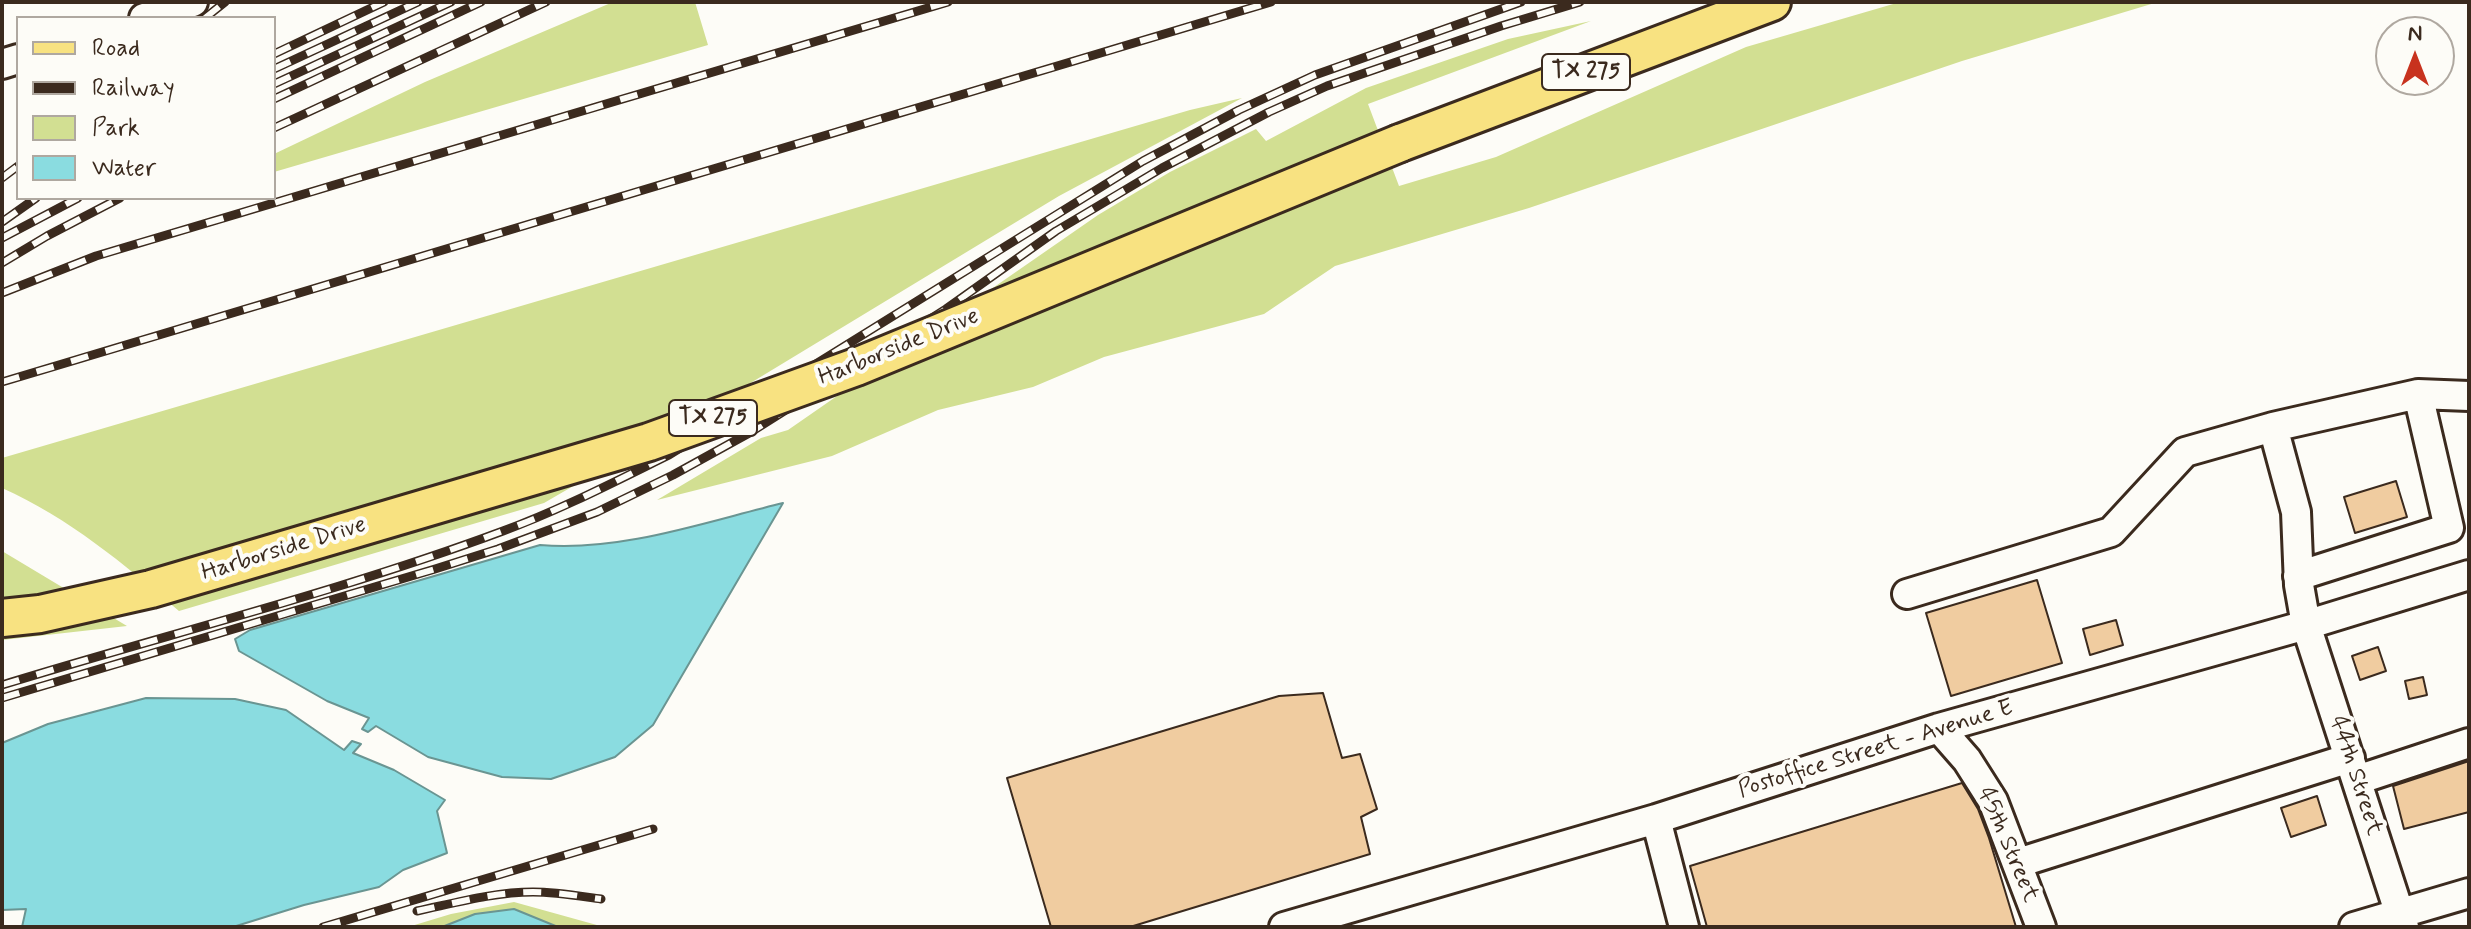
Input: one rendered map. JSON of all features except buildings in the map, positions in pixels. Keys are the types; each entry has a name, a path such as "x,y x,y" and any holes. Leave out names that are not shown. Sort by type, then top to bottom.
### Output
{"main road":[{"name":"Harborside Drive","path":"2,618 40,614 151,589 649,442 856,367 1400,143 1772,2"}],"street":[{"path":"150,16 193,2"},
{"path":"2298,576 2449,528 2418,394"},
{"path":"1907,594 2111,532 2185,452 2273,427 2418,394 2469,396"},
{"name":"44th Street","path":"2273,427 2296,512 2298,576 2306,625 2402,920"},
{"name":"Postoffice Street - Avenue E","path":"1284,927 1656,819 1939,728 2306,625 2469,575"},
{"name":"45th Street","path":"1939,728 1967,760 1993,801 2041,927"},
{"path":"2018,863 2353,769 2469,743"},
{"path":"1656,819 1682,919"},
{"path":"2354,927 2402,920 2469,893"}],"green space":[{"path":"613,2 695,2 708,45 276,171 276,153 425,82"},
{"path":"1900,2 2158,2 1962,61 1529,208 1335,266 1264,314 1104,357 1033,387 938,410 832,456 657,500 761,438 788,430 1098,215 1170,172 1256,129 1266,141 1366,88 1508,39 1591,21 1368,104 1399,186 1496,157 1746,47"},
{"path":"1242,98 1059,196 739,390 544,503 179,611 73,528 2,488 2,458 1190,110"},
{"path":"2,551 127,626 2,640"},
{"path":"514,902 604,927 408,927 451,914"}],"water":[{"path":"783,503 653,725 615,757 551,779 502,777 428,757 376,726 368,732 362,729 369,718 327,701 239,651 235,639 250,630 540,545 570,546 632,540"},
{"path":"146,698 235,699 286,710 344,750 352,741 361,744 353,753 394,770 445,800 437,811 447,853 403,870 379,887 304,905 233,927 22,927 26,909 2,910 2,743 48,724"},
{"path":"514,909 558,927 442,927 475,914"}],"railway":[{"path":"208,16 225,2"},
{"path":"276,53 384,2"},
{"path":"276,68 418,2"},
{"path":"276,83 451,2"},
{"path":"276,98 481,2"},
{"path":"276,127 546,2"},
{"path":"2,293 96,256 948,2"},
{"path":"2,382 1271,2"},
{"path":"2,685 379,574 503,531 566,505 669,455 1143,161 1239,110 1315,75 1521,2"},
{"path":"2,698 435,569 597,512 751,432 946,309 1056,231 1162,168 1269,112 1327,86 1580,2"},
{"path":"2,178 16,168"},
{"path":"2,222 33,200"},
{"path":"2,238 74,200"},
{"path":"2,263 116,200"},
{"path":"323,927 653,829"},
{"path":"417,911 518,892 601,899"}]}
